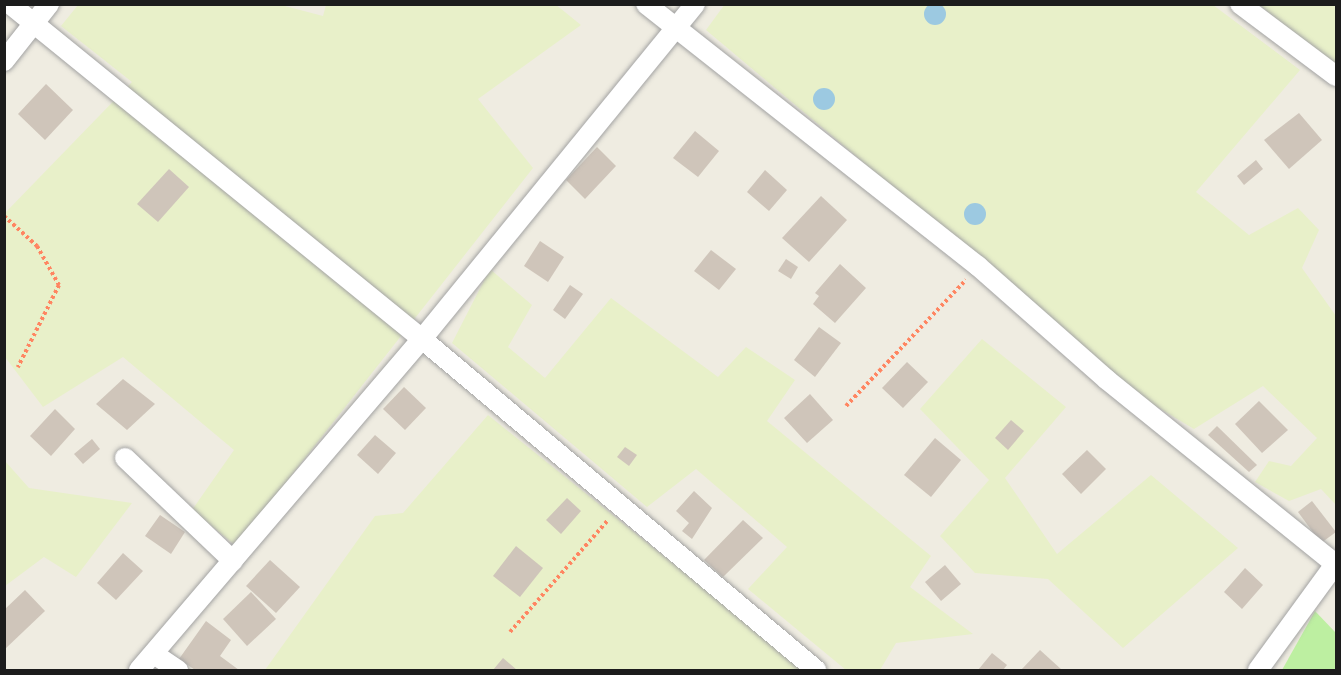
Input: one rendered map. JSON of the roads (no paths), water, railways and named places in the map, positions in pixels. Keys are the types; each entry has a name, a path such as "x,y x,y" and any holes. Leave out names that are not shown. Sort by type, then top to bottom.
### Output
{"street":[{"path":"10,4 422,339 816,670"},
{"path":"4,61 49,4"},
{"path":"646,4 978,266 1106,379 1336,564 1258,670"},
{"path":"139,670 422,339 695,4"},
{"path":"1240,4 1336,76"},
{"path":"125,458 233,561"},
{"path":"154,654 178,670"}],"water":[{"path":"935,3 945,10 946,14 939,24 935,25 925,18 924,14 931,4"},
{"path":"824,88 832,91 835,99 832,107 824,110 816,107 813,99 816,91"},
{"path":"975,203 983,206 986,214 983,222 975,225 967,222 964,214 967,206"}]}
